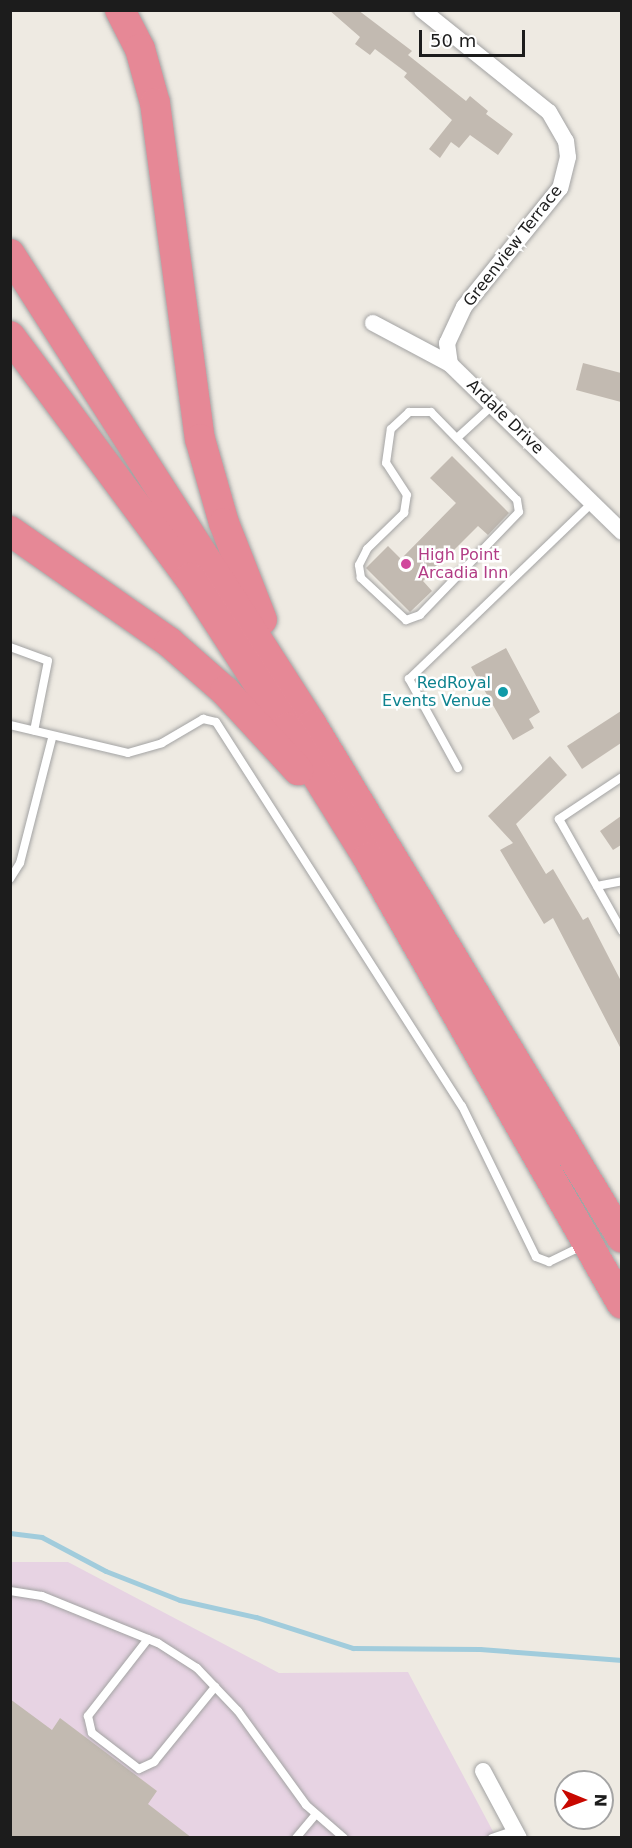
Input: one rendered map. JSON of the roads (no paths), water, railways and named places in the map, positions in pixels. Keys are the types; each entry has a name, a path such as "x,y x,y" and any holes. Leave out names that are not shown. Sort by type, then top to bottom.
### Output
{"highway":[{"path":"120,10 140,49 155,103 200,439 250,594 296,682 312,725"},
{"path":"10,254 312,725 621,1238"},
{"path":"10,336 190,578 338,814 374,867 621,1304"},
{"path":"10,531 177,649 225,691 338,814"}],"street":[{"name":"Greenview Terrace","path":"422,10 549,112 558,124 568,157 560,188 464,307 447,343 450,364"},
{"name":"Ardale Drive","path":"373,323 450,364 621,532"},
{"path":"483,1771 517,1834"}],"lane":[{"path":"457,438 493,405"},
{"path":"409,412 431,412 457,438 518,500 519,512 420,615 406,620 361,578 359,565 367,549 404,513 407,495 386,463 391,429 409,412"},
{"path":"458,768 409,680 592,503"},
{"path":"10,648 48,661 34,731"},
{"path":"10,724 52,738 128,753 162,743 203,719 216,722 462,1106 536,1257 549,1262 588,1244"},
{"path":"10,879 20,863 52,738"},
{"path":"621,777 559,819 621,931"},
{"path":"597,886 621,881"},
{"path":"10,1591 42,1596 148,1639 197,1668 215,1687 316,1814 344,1838"},
{"path":"148,1639 88,1716 92,1733 139,1769 154,1762 215,1687"},
{"path":"296,1838 316,1814"},
{"path":"492,1838 517,1834"}],"waterway":[{"path":"10,1533 42,1537 106,1571 180,1600 256,1617 353,1648 480,1649 622,1660"}],"place":[{"name":"High Point Arcadia Inn","path":"406,564"},
{"name":"RedRoyal Events Venue","path":"503,692"}]}
